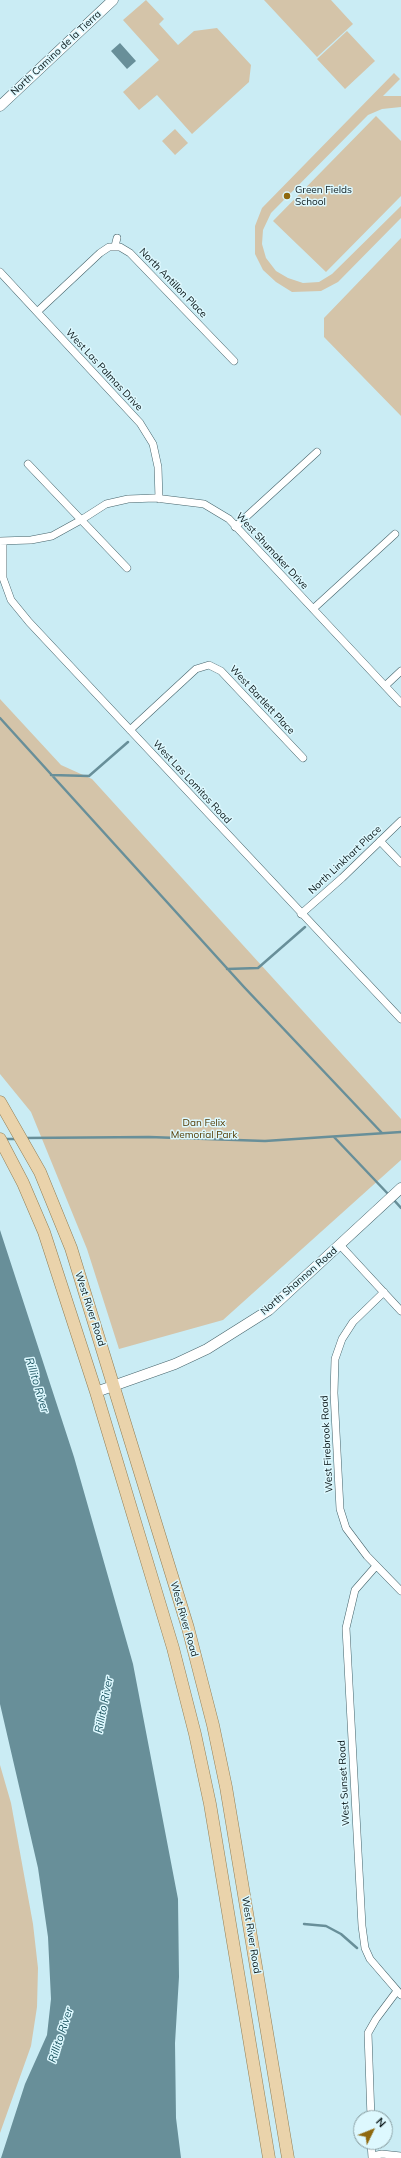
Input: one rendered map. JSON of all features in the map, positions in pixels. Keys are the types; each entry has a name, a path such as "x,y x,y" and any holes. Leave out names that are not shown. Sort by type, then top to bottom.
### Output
{"main road":[{"name":"West River Road","path":"0,1102 40,1172 71,1248 188,1628 213,1725 226,1787 288,2158"},
{"name":"West River Road","path":"0,1139 44,1232 96,1392 173,1648 195,1734 210,1804 269,2158"},
{"path":"251,2050 270,2048"}],"street":[{"name":"North Camino de la Tierra","path":"0,106 112,0"},
{"path":"37,312 100,253 109,247 115,246 117,238"},
{"name":"North Antillon Place","path":"115,246 130,253 234,361"},
{"name":"West Las Palmas Drive","path":"0,272 140,423 153,444 158,467 158,499"},
{"path":"235,527 317,452"},
{"path":"28,464 127,568"},
{"name":"West Shumaker Drive","path":"2,541 31,540 52,536 106,504 128,499 158,499 204,504 228,519 401,703"},
{"path":"313,609 395,534"},
{"name":"West Las Lomitos Road","path":"2,541 3,578 11,600 29,622 401,1019"},
{"name":"West Bartlett Place","path":"130,730 196,669 206,662 221,670 304,758"},
{"path":"385,686 401,671"},
{"name":"North Linkhart Place","path":"301,914 342,878 401,821"},
{"path":"380,842 401,863"},
{"name":"North Shannon Road","path":"96,1392 175,1364 207,1349 269,1310 399,1190"},
{"path":"340,1245 401,1311"},
{"name":"West Firebrook Road","path":"384,1292 353,1322 342,1339 335,1359 334,1393 340,1509 346,1528 376,1566 401,1591"},
{"name":"West Sunset Road","path":"376,1566 355,1590 346,1628 362,1926 365,1948 370,1959 399,1993"},
{"path":"371,2110 368,2033 376,2018 399,1993"},
{"path":"372,2157 382,2154 401,2156"}],"green space":[{"path":"146,0 164,19 159,24 178,45 194,31 217,28 251,65 249,82 192,134 157,95 139,110 123,92 159,60 123,20"},
{"path":"264,0 331,0 353,24 317,57"},
{"path":"347,31 375,61 345,89 317,59"},
{"path":"394,73 400,79 383,96 401,96 401,107 382,109 368,115 271,213 263,230 262,244 266,258 276,271 288,278 303,283 319,282 332,274 401,206 401,218 338,282 321,291 292,292 276,282 263,270 255,254 255,226 262,208"},
{"path":"376,116 401,141 401,196 326,272 273,221"},
{"path":"175,129 188,143 175,155 162,141"},
{"path":"401,238 401,416 324,337 324,318"},
{"name":"Dan Felix Memorial Park","path":"0,699 61,765 92,779 401,1119 401,1160 223,1320 119,1349 87,1249 31,1112 0,1074"},
{"path":"0,1765 11,1803 33,1924 38,1968 37,2007 31,2046 0,2133"}],"water":[{"path":"120,43 136,61 127,69 111,51"},
{"name":"Rillito River","path":"0,1230 74,1457 133,1664 178,1899 179,1977 175,2043 176,2118 181,2158 1,2158 25,2084 47,2035 51,1999 48,1937 38,1868 0,1704"}],"waterway":[{"path":"0,718 244,987 382,1133"},
{"path":"51,775 89,776 128,742"},
{"path":"227,969 258,968 305,927"},
{"path":"24,1138 149,1137 265,1141 401,1132"},
{"path":"334,1137 390,1196"},
{"path":"4,1139 17,1139"},
{"path":"393,1199 401,1208"},
{"path":"304,1924 326,1926 341,1934 357,1948"}],"place":[{"name":"Green Fields School","path":"287,196"}]}
